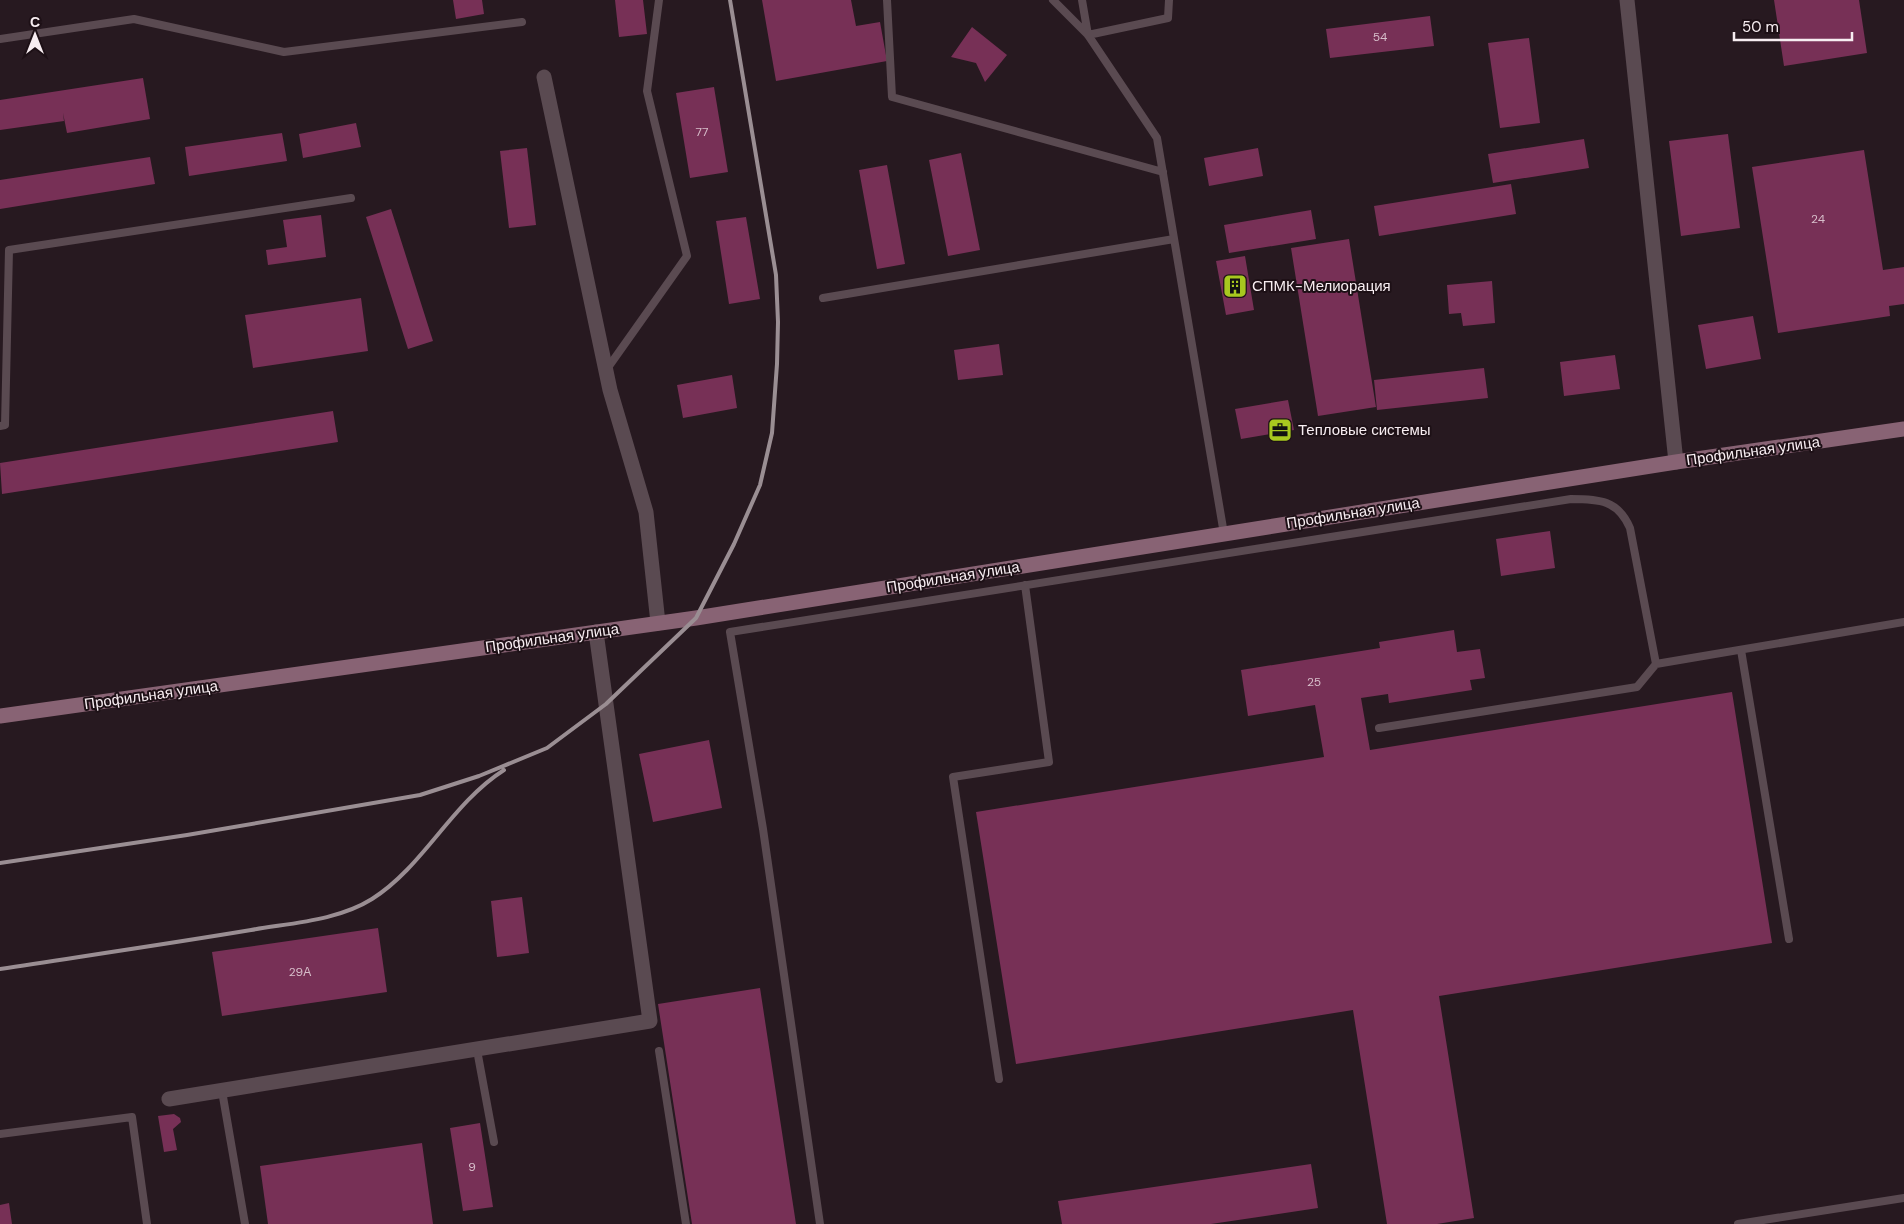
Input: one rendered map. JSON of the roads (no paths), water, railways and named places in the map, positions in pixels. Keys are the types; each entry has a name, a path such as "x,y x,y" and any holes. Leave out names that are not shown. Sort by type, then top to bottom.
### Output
{"street":[{"path":"1627,0 1676,462"},
{"path":"544,78 606,371 646,512 658,623"},
{"name":"Профильная улица","path":"0,716 658,623 1676,462 1904,429"},
{"path":"169,1099 650,1021 596,632"}],"lane":[{"path":"606,371 687,256 647,91 658,0"},
{"path":"887,0 892,97 1163,172"},
{"path":"1053,0 1088,36 1157,138 1224,534"},
{"path":"1082,0 1088,36"},
{"path":"1088,36 1168,18 1170,0"},
{"path":"0,38 134,19 284,52 522,22"},
{"path":"0,426 5,425 10,250 351,198"},
{"path":"823,298 1174,239"},
{"path":"820,1224 763,829 730,632 1571,499 1596,499 1613,505 1624,515 1630,528 1656,664"},
{"path":"998,1079 953,777 1049,762 1025,585"},
{"path":"1379,728 1637,687 1656,664 1904,622"},
{"path":"1741,650 1788,939"},
{"path":"477,1050 494,1142"},
{"path":"659,1051 686,1224"},
{"path":"222,1091 245,1224"},
{"path":"0,1134 132,1117 147,1224"},
{"path":"1738,1224 1904,1198"}],"railway":[{"path":"0,863 187,835 420,795 479,776 547,748 606,704 696,618 734,544 760,485 772,433 777,364 776,275 730,0"},
{"path":"0,969 297,923 344,912 372,899 407,870 468,800 504,770"}],"place":[{"name":"СПМК-Мелиорация","path":"1235,286"},
{"name":"Тепловые системы","path":"1280,430"}]}
